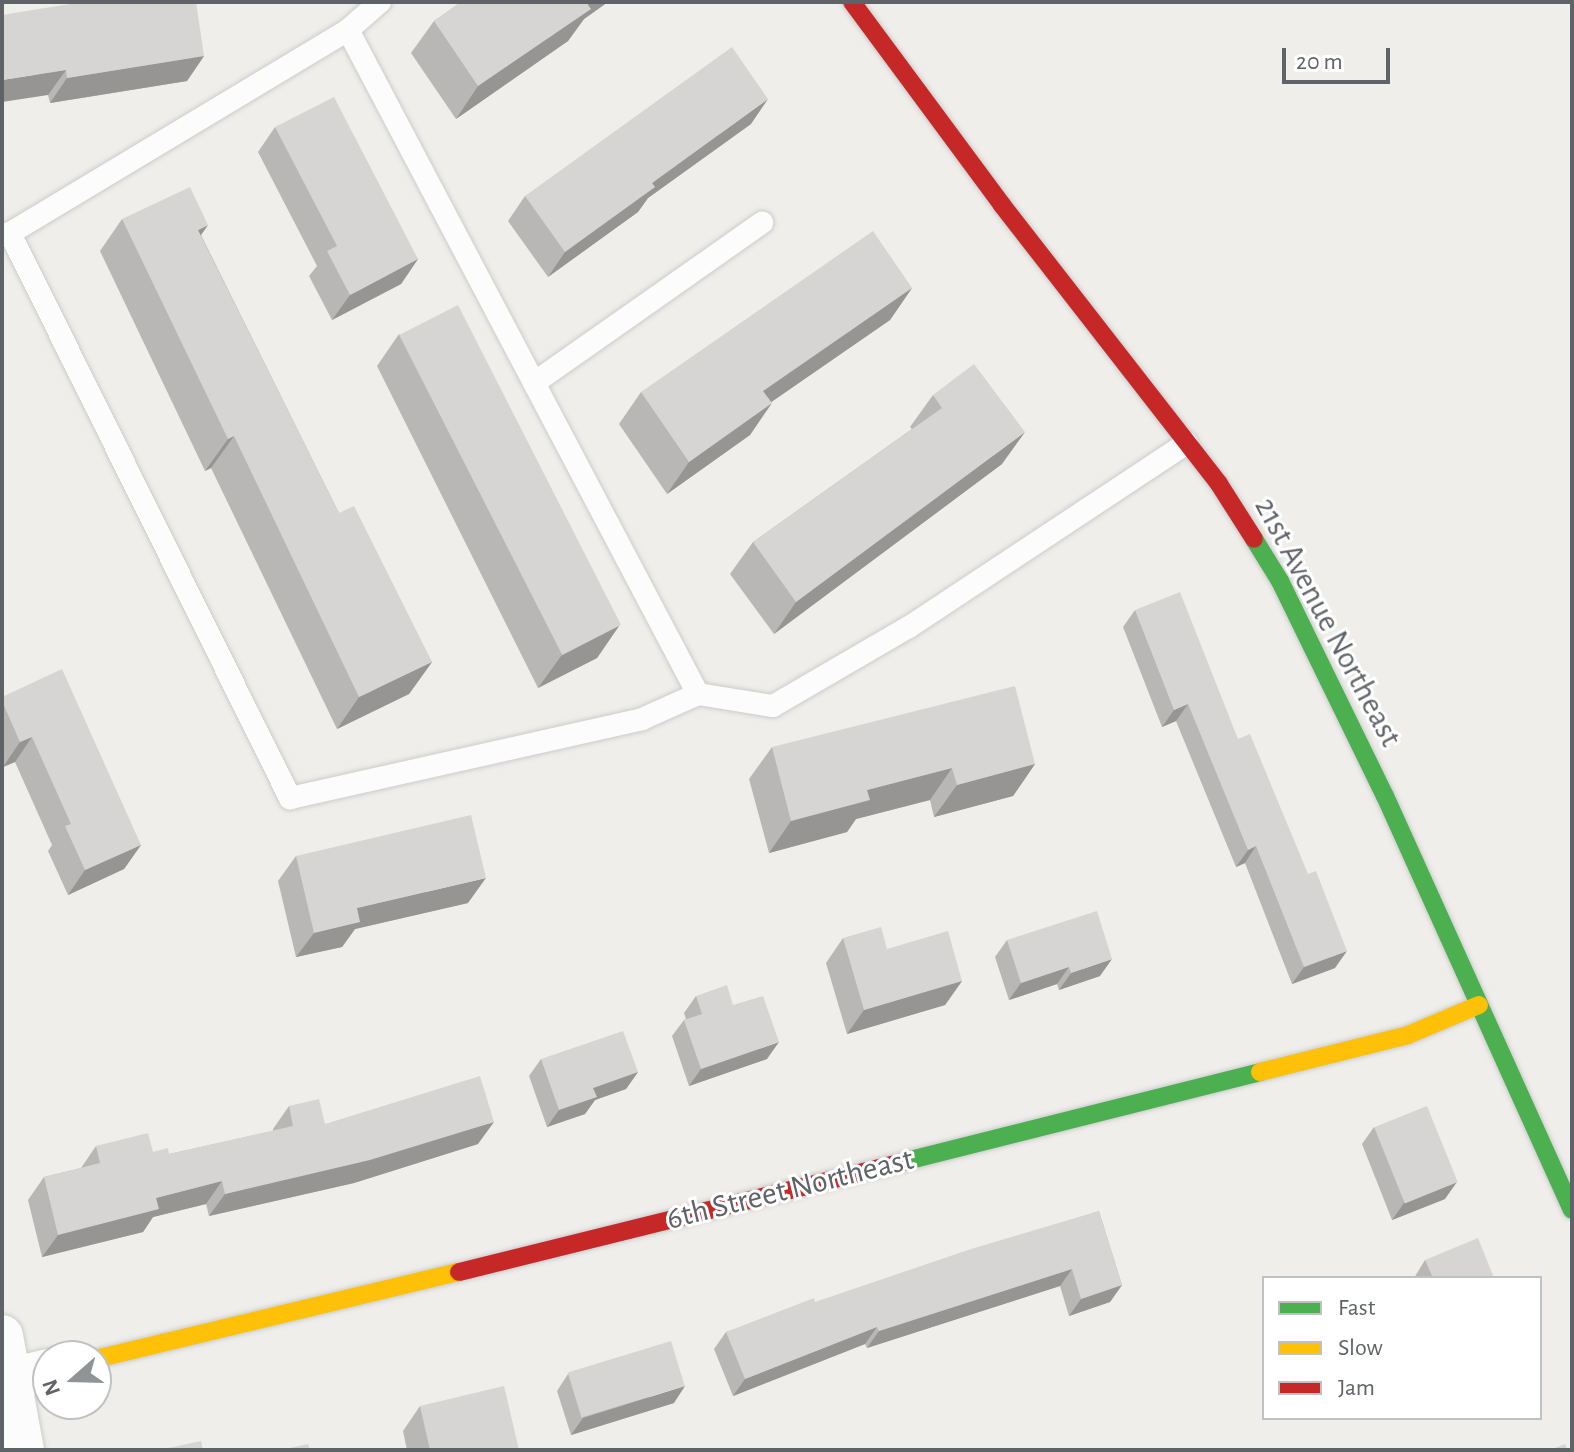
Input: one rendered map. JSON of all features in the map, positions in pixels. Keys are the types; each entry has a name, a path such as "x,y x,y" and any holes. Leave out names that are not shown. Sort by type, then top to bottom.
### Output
{"street":[{"name":"21st Avenue Northeast","path":"852,2 1219,484 1287,595 1367,756 1572,1210"},
{"name":"6th Street Northeast","path":"112,1355 357,1298 1408,1035 1479,1005"},
{"path":"2,1336 20,1377 23,1450"}],"lane":[{"path":"380,2 348,30 10,233 290,798 642,719 698,694 773,706 909,627 1187,443"},
{"path":"348,30 698,694"},
{"path":"534,383 762,223"}],"building":[{"path":"82,2 196,2 204,56 67,78 66,70 2,80 2,15"},
{"path":"461,2 586,2 591,9 478,86 434,21"},
{"path":"732,47 768,99 652,183 655,187 565,252 525,196"},
{"path":"334,97 418,259 350,295 327,251 337,246 275,127"},
{"path":"190,187 208,225 198,230 339,513 354,506 432,662 359,697 234,436 228,439 122,219"},
{"path":"873,231 912,288 763,391 772,403 689,462 641,392"},
{"path":"458,305 621,625 562,655 399,335"},
{"path":"974,364 1025,432 796,602 753,542 942,408 933,395"},
{"path":"1180,592 1238,739 1250,734 1308,874 1316,871 1347,951 1304,967 1256,846 1248,850 1188,704 1174,710 1135,610"},
{"path":"62,669 141,845 85,870 65,826 71,824 32,737 20,742 2,701 2,697"},
{"path":"1015,686 1035,764 957,785 952,768 867,790 870,800 791,821 772,747"},
{"path":"471,815 486,878 357,908 360,922 314,933 296,856"},
{"path":"1097,911 1112,959 1071,973 1069,967 1021,983 1007,940"},
{"path":"881,927 887,949 948,931 962,981 864,1010 843,938"},
{"path":"727,985 733,1005 763,996 779,1042 701,1069 684,1020 702,1014 696,996"},
{"path":"623,1031 638,1072 593,1088 597,1097 559,1110 541,1059"},
{"path":"480,1076 494,1122 370,1160 225,1194 222,1181 156,1198 159,1209 58,1235 44,1177 100,1163 96,1146 148,1133 153,1152 168,1148 169,1154 293,1126 289,1106 319,1099 325,1124"},
{"path":"1427,1106 1458,1182 1405,1203 1374,1127"},
{"path":"1099,1211 1122,1285 1081,1299 1072,1269 879,1331 877,1327 745,1379 726,1332 814,1298 815,1302 971,1249"},
{"path":"1478,1238 1493,1276 1432,1276 1425,1260"},
{"path":"671,1341 685,1386 581,1418 568,1373"},
{"path":"504,1386 519,1450 430,1450 420,1406"},
{"path":"201,1441 203,1450 159,1450"},
{"path":"308,1444 310,1450 281,1450"},
{"path":"1565,1444 1568,1450 1550,1450"}],"traffic: fast":[{"path":"1254,539 1280,581 1385,796 1572,1210"},
{"path":"902,1162 1260,1072"}],"traffic: slow":[{"path":"1260,1072 1408,1035 1479,1005"},
{"path":"112,1355 459,1272"}],"traffic: jam":[{"path":"852,2 1002,205 1219,484 1254,539"},
{"path":"459,1272 902,1162"}]}
